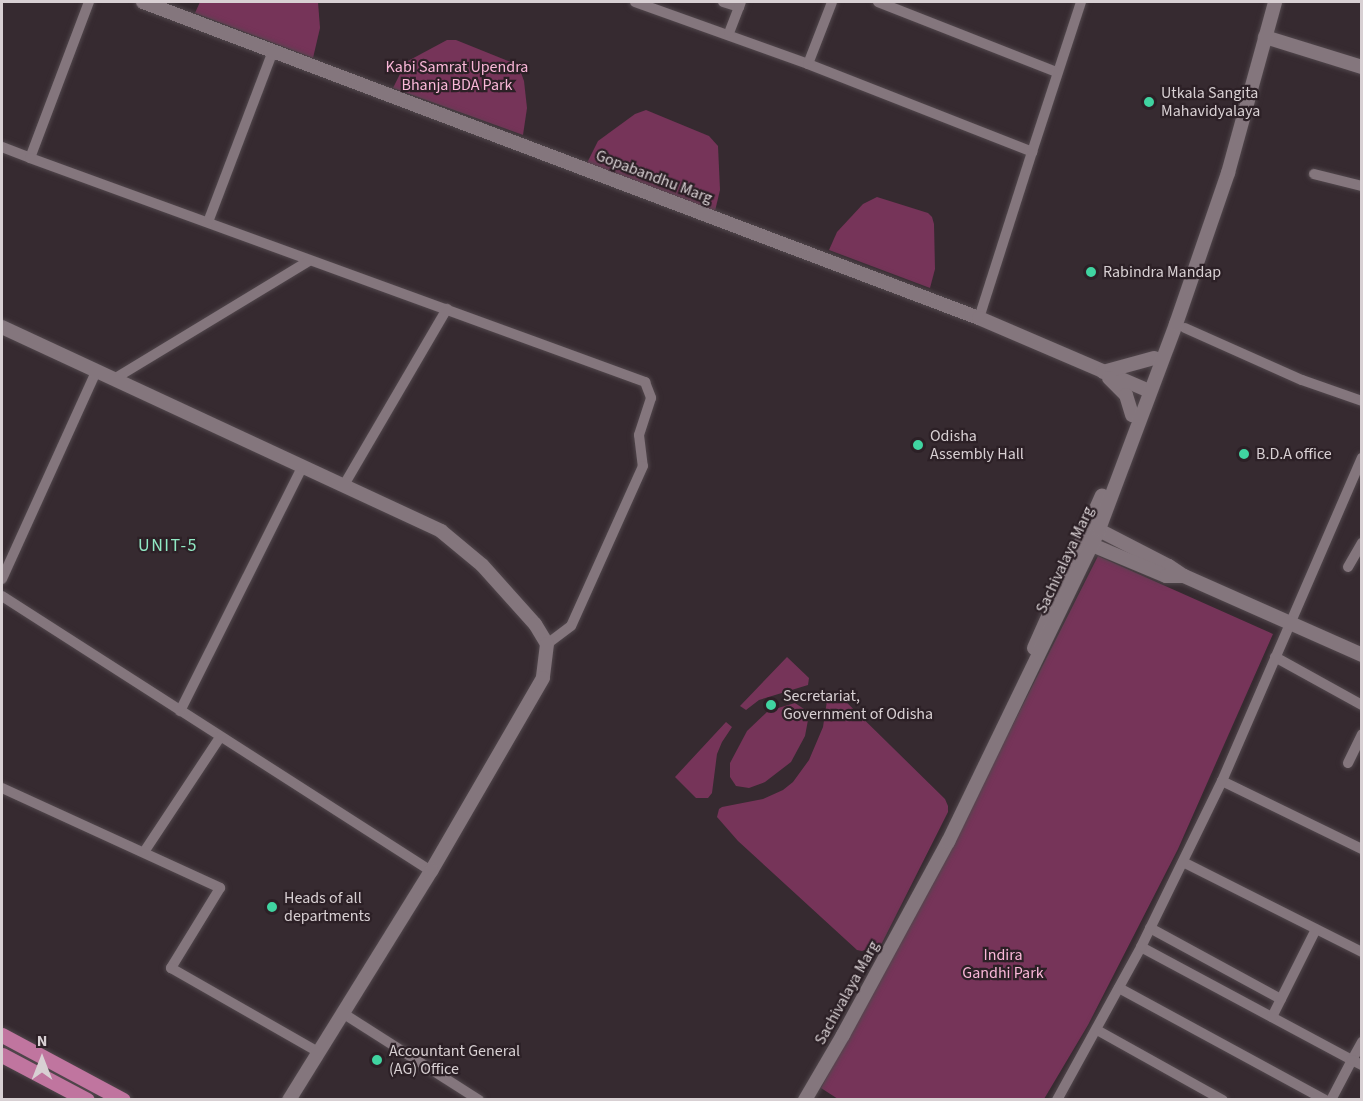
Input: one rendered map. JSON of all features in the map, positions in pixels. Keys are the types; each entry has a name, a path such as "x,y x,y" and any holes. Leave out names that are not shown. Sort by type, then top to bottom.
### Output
{"main road":[{"path":"2,1035 123,1100"},
{"path":"2,1055 87,1100"}],"street":[{"path":"30,158 89,2"},
{"name":"Gopabandhu Marg","path":"144,2 979,318 1146,390"},
{"path":"635,2 729,33 1032,153"},
{"path":"723,2 740,4 729,33"},
{"path":"808,64 832,2"},
{"path":"878,2 1057,72"},
{"path":"979,318 1081,2"},
{"name":"Sachivalaya Marg","path":"1095,528 1132,415 1146,390 1154,358 1220,172 1267,2"},
{"name":"Sachivalaya Marg","path":"805,1097 877,966 1019,687 1043,624 1095,528 1146,390 1176,324 1228,173 1275,2"},
{"path":"1265,37 1362,67"},
{"path":"208,222 273,51"},
{"path":"3,150 208,222 309,261 645,382 651,398 639,435 643,466 571,626 547,644"},
{"path":"1314,174 1362,186"},
{"path":"114,379 309,261"},
{"path":"344,485 447,309"},
{"path":"2,327 441,531 459,543 514,599 535,624 547,644 543,678 431,871 289,1100"},
{"path":"1185,328 1302,380 1362,401"},
{"path":"1103,372 1154,358"},
{"path":"2,579 96,372"},
{"path":"1103,372 1126,394 1132,415"},
{"path":"1058,1100 1141,947 1222,782 1290,623 1358,478 1362,458"},
{"path":"180,711 302,467"},
{"path":"1095,528 1184,576 1362,655"},
{"path":"1348,567 1362,543"},
{"path":"1088,544 1166,576 1184,576"},
{"path":"2,596 431,871"},
{"path":"1275,657 1362,705"},
{"path":"1348,763 1362,734"},
{"path":"144,852 220,737"},
{"path":"1222,782 1362,849"},
{"path":"2,788 220,888 171,968 318,1052"},
{"path":"1183,862 1362,952"},
{"path":"1150,928 1281,999"},
{"path":"1272,1017 1316,929"},
{"path":"1141,947 1357,1062"},
{"path":"1119,988 1325,1100"},
{"path":"344,1014 479,1100"},
{"path":"1097,1030 1223,1100"},
{"path":"1331,1100 1357,1062 1362,1042"}],"green space":[{"path":"200,2 318,2 320,28 313,58 195,13"},
{"name":"Kabi Samrat Upendra Bhanja BDA Park","path":"447,40 456,40 513,63 520,70 524,81 527,108 523,135 393,88 406,62"},
{"path":"646,110 709,136 718,146 720,190 715,211 587,163 598,141 635,114"},
{"path":"877,197 928,213 932,217 935,269 930,288 829,250 837,232 863,204"},
{"name":"Indira Gandhi Park","path":"1098,556 1273,634 1178,849 1088,1025 1044,1099 838,1099 821,1088 966,817"},
{"path":"787,657 809,678 808,685 759,700 746,710 740,706"},
{"path":"835,691 945,799 948,806 948,812 881,945 862,951 857,950 738,841 717,817 722,807 763,799 783,790 793,782 809,760 823,727 828,694"},
{"path":"795,703 804,709 808,720 805,736 791,762 765,782 749,788 736,786 730,777 730,763 747,731 768,711"},
{"path":"726,722 732,727 717,754 712,793 708,798 696,798 675,777"}],"place":[{"name":"Utkala Sangita Mahavidyalaya","path":"1149,102"},
{"name":"Rabindra Mandap","path":"1091,272"},
{"name":"Odisha Assembly Hall","path":"918,445"},
{"name":"B.D.A office","path":"1244,454"},
{"name":"Secretariat, Government of Odisha","path":"771,705"},
{"name":"Heads of all departments","path":"272,907"},
{"name":"Accountant General (AG) Office","path":"377,1060"}],"district":[{"name":"UNIT-5","path":"168,546"}]}
